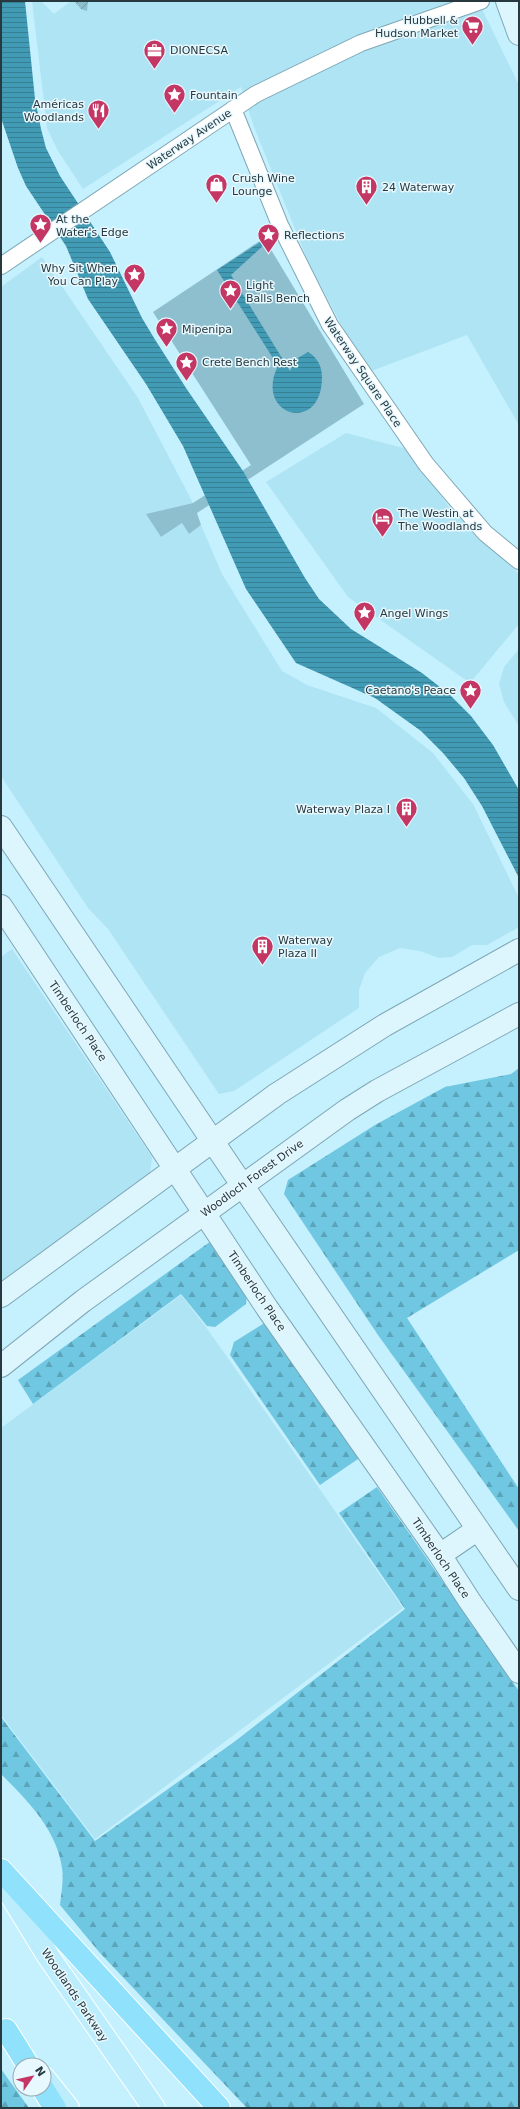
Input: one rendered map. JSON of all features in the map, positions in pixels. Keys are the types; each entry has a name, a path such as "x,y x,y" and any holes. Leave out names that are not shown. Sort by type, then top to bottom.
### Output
{"highway":[{"path":"1,1870 219,2108"},
{"path":"4,2027 23,2057"},
{"path":"48,2097 55,2108"}],"main road":[{"name":"Woodlands Parkway","path":"1,1879 48,1956 154,2108"},
{"path":"4,2027 28,2057"},
{"path":"52,2088 68,2108"}],"street":[{"name":"Waterway Avenue","path":"1,266 256,94 361,43 481,1"},
{"path":"507,1 519,34"},
{"name":"Waterway Square Place","path":"233,109 280,224 330,325 426,464 486,532 519,561"},
{"path":"1,827 243,1186 519,1589"},
{"name":"Timberloch Place","path":"1,906 267,1308 440,1555 519,1672"},
{"path":"1,1296 277,1094 385,1026 519,950"},
{"name":"Woodloch Forest Drive","path":"1,1366 83,1301 347,1110 377,1091 519,1014"},
{"path":"440,1555 478,1529"}],"shaded area":[{"path":"1,1 25,1 35,99 41,129 46,148 60,176 110,252 142,318 154,338 186,388 243,471 305,578 319,599 351,629 422,673 449,694 471,716 493,745 519,790 519,878 482,806 464,778 443,753 421,731 375,698 296,663 246,589 183,446 146,384 88,299 66,246 26,186 18,168 1,118"},
{"path":"32,1 41,1 54,14 71,1 478,1 519,85 519,425 467,335 366,373 308,261 254,127 241,87 83,189 58,151 47,128"},
{"path":"74,1 88,1 87,11 81,9"},
{"path":"264,238 364,404 197,513 201,525 189,534 182,523 161,537 146,514 193,503 251,465 153,312"},
{"path":"262,241 264,245 231,275 290,371 296,359 308,352 314,356 318,362 322,377 319,395 312,407 301,412 291,412 281,407 274,397 273,383 278,366 217,270"},
{"path":"42,257 138,398 193,503 146,514 161,537 182,523 189,534 201,525 222,574 282,671 307,685 376,708 433,753 473,804 519,898 519,927 487,945 472,945 452,957 439,958 420,951 400,948 379,957 365,973 359,990 359,1008 234,1091 219,1094 108,929 88,908 1,776 1,287"},
{"name":"The Westin at The Woodlands","path":"346,433 407,449 449,507 519,574 519,624 470,683 348,597 266,482"},
{"path":"519,649 519,726 504,702 499,684 504,667"},
{"path":"12,949 152,1157 150,1173 129,1192 1,1285 1,957"},
{"path":"181,1295 206,1327 403,1608 95,1839 1,1715 1,1428"}],"green space":[{"path":"519,1068 519,1250 407,1318 519,1489 519,1531 378,1335 284,1194 288,1180 375,1125 445,1087 511,1074"},
{"path":"211,1241 247,1293 246,1304 215,1327 207,1326 181,1294 33,1404 18,1380"},
{"path":"266,1322 358,1452 358,1459 320,1485 230,1355 234,1342"},
{"path":"377,1487 519,1691 519,2108 247,2108 100,1953 60,1905 63,1873 59,1854 54,1841 39,1816 21,1794 1,1774 1,1717 95,1841 234,1742 405,1609 339,1513"},
{"path":"1,2069 12,2084 12,2097 21,2097 29,2108 1,2108"}],"place":[{"name":"Hubbell & Hudson Market","path":"473,46"},
{"name":"DIONECSA","path":"155,70"},
{"name":"Fountain","path":"174,114"},
{"name":"Américas Woodlands","path":"99,130"},
{"name":"Crush Wine Lounge","path":"217,204"},
{"name":"24 Waterway","path":"366,206"},
{"name":"At the Water's Edge","path":"41,244"},
{"name":"Reflections","path":"268,254"},
{"name":"Why Sit When You Can Play","path":"134,294"},
{"name":"Light Balls Bench","path":"231,310"},
{"name":"Mipenipa","path":"166,348"},
{"name":"Crete Bench Rest","path":"187,382"},
{"name":"The Westin at The Woodlands","path":"382,538"},
{"name":"Angel Wings","path":"364,632"},
{"name":"Caetano's Peace","path":"471,710"},
{"name":"Waterway Plaza I","path":"406,828"},
{"name":"Waterway Plaza II","path":"263,966"}]}
